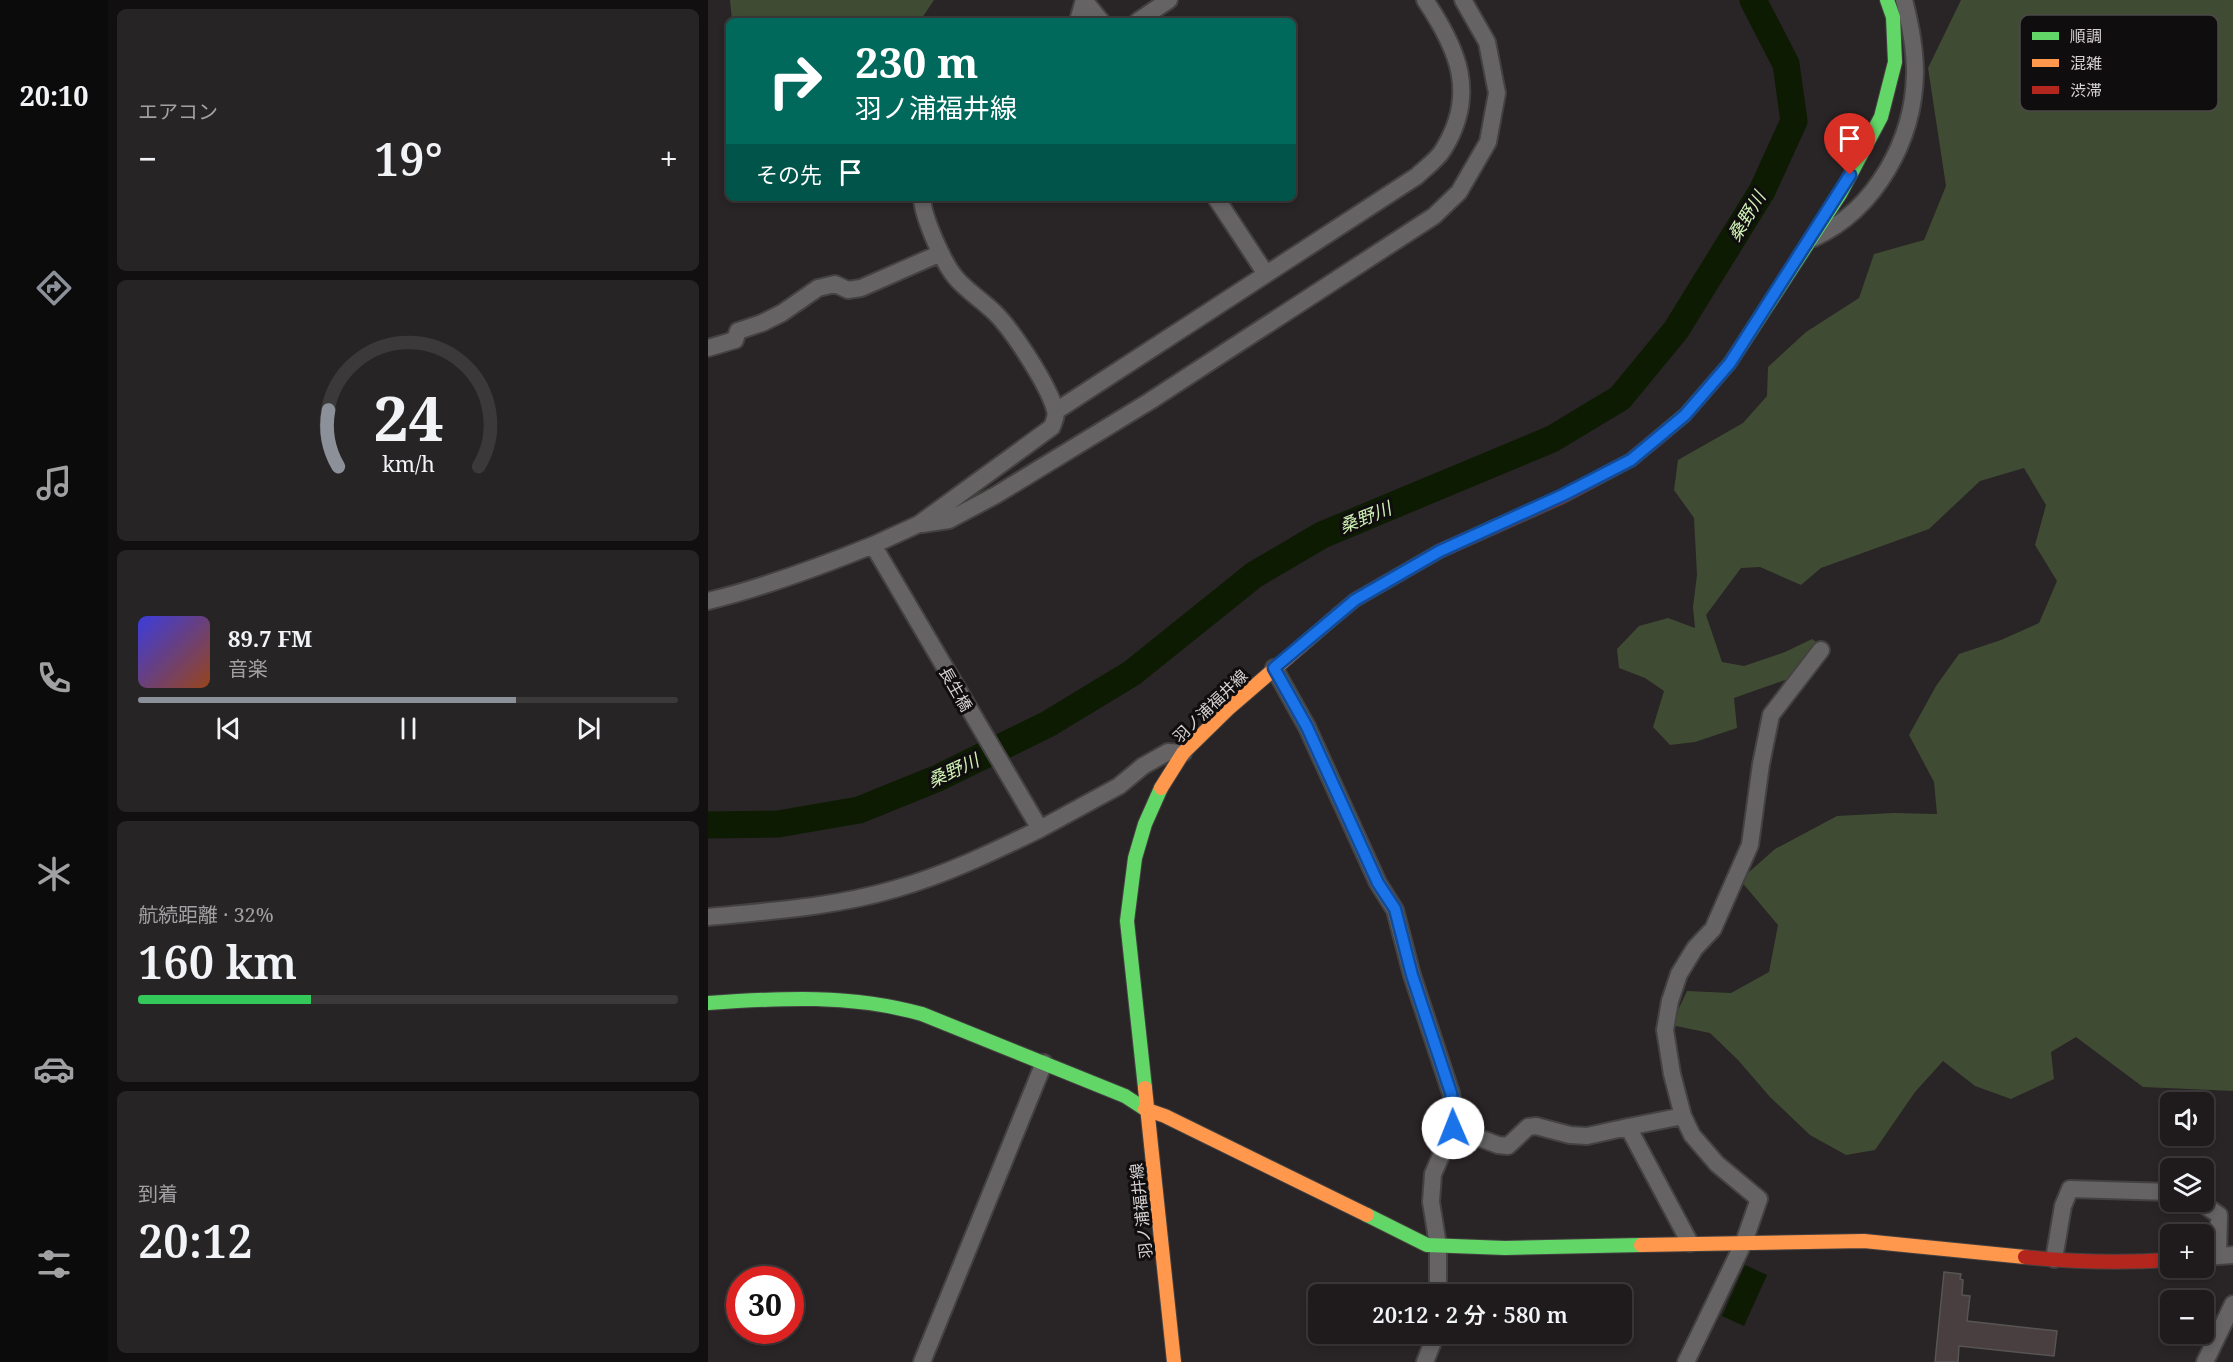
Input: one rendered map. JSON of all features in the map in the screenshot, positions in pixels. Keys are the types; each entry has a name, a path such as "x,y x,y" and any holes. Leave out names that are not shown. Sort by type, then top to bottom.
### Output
{"main road":[{"name":"羽ノ浦福井線","path":"1174,1362 1127,921 1135,858 1145,824 1161,787 1183,753 1274,668 1355,600 1440,551 1563,495 1631,460 1685,415 1730,363 1840,194 1881,117 1895,62 1893,17 1887,0"},
{"path":"708,1003 800,997 894,1005 1125,1096 1146,1110 1165,1116 1427,1245 1505,1248 1864,1241 2054,1259 2124,1263 2160,1261"}],"street":[{"path":"1079,18 1084,0 1099,18"},
{"path":"1142,18 1170,0"},
{"path":"1056,411 1417,176 1442,151 1455,122 1462,93 1459,64 1449,40 1425,0"},
{"path":"919,524 949,520 996,495 1150,400 1434,216 1459,192 1488,142 1497,93 1487,42 1463,0"},
{"path":"1810,240 1832,230 1857,209 1875,189 1900,149 1911,114 1915,72 1910,22 1904,0"},
{"path":"708,601 876,551 919,524 1052,427 1056,411 1050,396 1011,329 955,278 925,217 922,201"},
{"path":"1218,201 1266,274"},
{"path":"708,348 735,340 738,331 782,313 818,288 835,284 848,290 861,288 941,253"},
{"name":"長生橋","path":"876,551 1036,824"},
{"path":"1686,1362 1744,1242 1759,1200 1707,1153 1692,1134 1683,1116 1672,1074 1665,1030 1670,1001 1679,974 1695,948 1713,929 1750,844 1761,764 1771,715 1821,650"},
{"path":"1274,668 1307,727 1378,883 1395,909 1412,975 1451,1093 1453,1128 1433,1174 1431,1202 1438,1245 1438,1284"},
{"path":"708,917 822,905 895,890 975,860 1036,824 1119,786 1143,766 1168,752 1183,753"},
{"path":"922,1362 1044,1063"},
{"path":"1453,1128 1498,1145 1508,1146 1528,1127 1536,1126 1570,1135 1587,1136 1683,1116"},
{"path":"1628,1127 1690,1243"},
{"path":"2054,1259 2064,1206 2070,1189 2160,1192"},
{"path":"2214,1212 2219,1215 2218,1256"},
{"path":"2205,1362 2233,1304"},
{"path":"1425,1362 1432,1344"}],"shaded area":[{"path":"730,0 934,0 922,18 732,18"},
{"path":"1961,0 2233,0 2233,1091 2143,1087 2076,1037 2051,1052 2054,1079 2011,1099 1975,1086 1943,1061 1915,1092 1875,1150 1846,1155 1810,1135 1770,1097 1738,1060 1710,1033 1671,1025 1687,991 1731,993 1769,972 1778,925 1740,880 1775,849 1837,816 1893,813 1937,814 1934,782 1909,735 1936,686 1959,654 2001,640 2039,623 2057,581 2035,545 2046,505 2024,468 1980,481 1929,529 1821,568 1801,585 1760,567 1741,568 1706,615 1722,662 1744,666 1785,652 1812,639 1819,644 1791,678 1734,698 1737,728 1695,742 1670,745 1653,727 1664,691 1645,678 1619,668 1617,649 1639,626 1668,618 1695,628 1693,607 1697,575 1694,518 1674,490 1678,460 1743,423 1767,396 1768,367 1806,332 1859,298 1874,254 1924,240 1946,186 1928,68"},
{"path":"1745,1265 1767,1275 1744,1326 1722,1316"}],"building":[{"path":"1944,1272 1961,1274 1962,1295 1970,1296 1967,1321 2057,1331 2054,1356 1959,1346 1958,1362 1935,1362"}],"waterway":[{"name":"桑野川","path":"708,825 778,824 859,810 938,778 1048,724 1132,673 1254,575 1322,535 1552,439 1620,398 1676,330 1762,191 1794,121 1786,64 1753,0"}],"traffic: fast":[{"path":"1667,430 1685,415 1730,363 1840,194 1881,117 1895,62 1893,17 1887,0"},
{"path":"1145,1088 1127,921 1135,858 1145,824 1161,788"},
{"path":"708,1003 789,999 842,1000 922,1014 1125,1096 1145,1109"},
{"path":"1367,1215 1427,1245 1505,1248 1641,1245"}],"traffic: slow":[{"path":"1161,788 1183,753 1228,709 1337,615"},
{"path":"1145,1088 1174,1362"},
{"path":"1145,1109 1165,1116 1367,1215"},
{"path":"1641,1245 1864,1241 2025,1257"}],"traffic: jam":[{"path":"1337,615 1355,600 1440,551 1563,496 1631,460 1667,430"},
{"path":"2025,1257 2098,1262 2160,1261"}],"route":[{"path":"1453,1128 1451,1093 1412,975 1395,909 1378,883 1307,727 1274,668 1355,600 1440,551 1563,495 1631,460 1685,415 1730,363 1850,175"}]}
